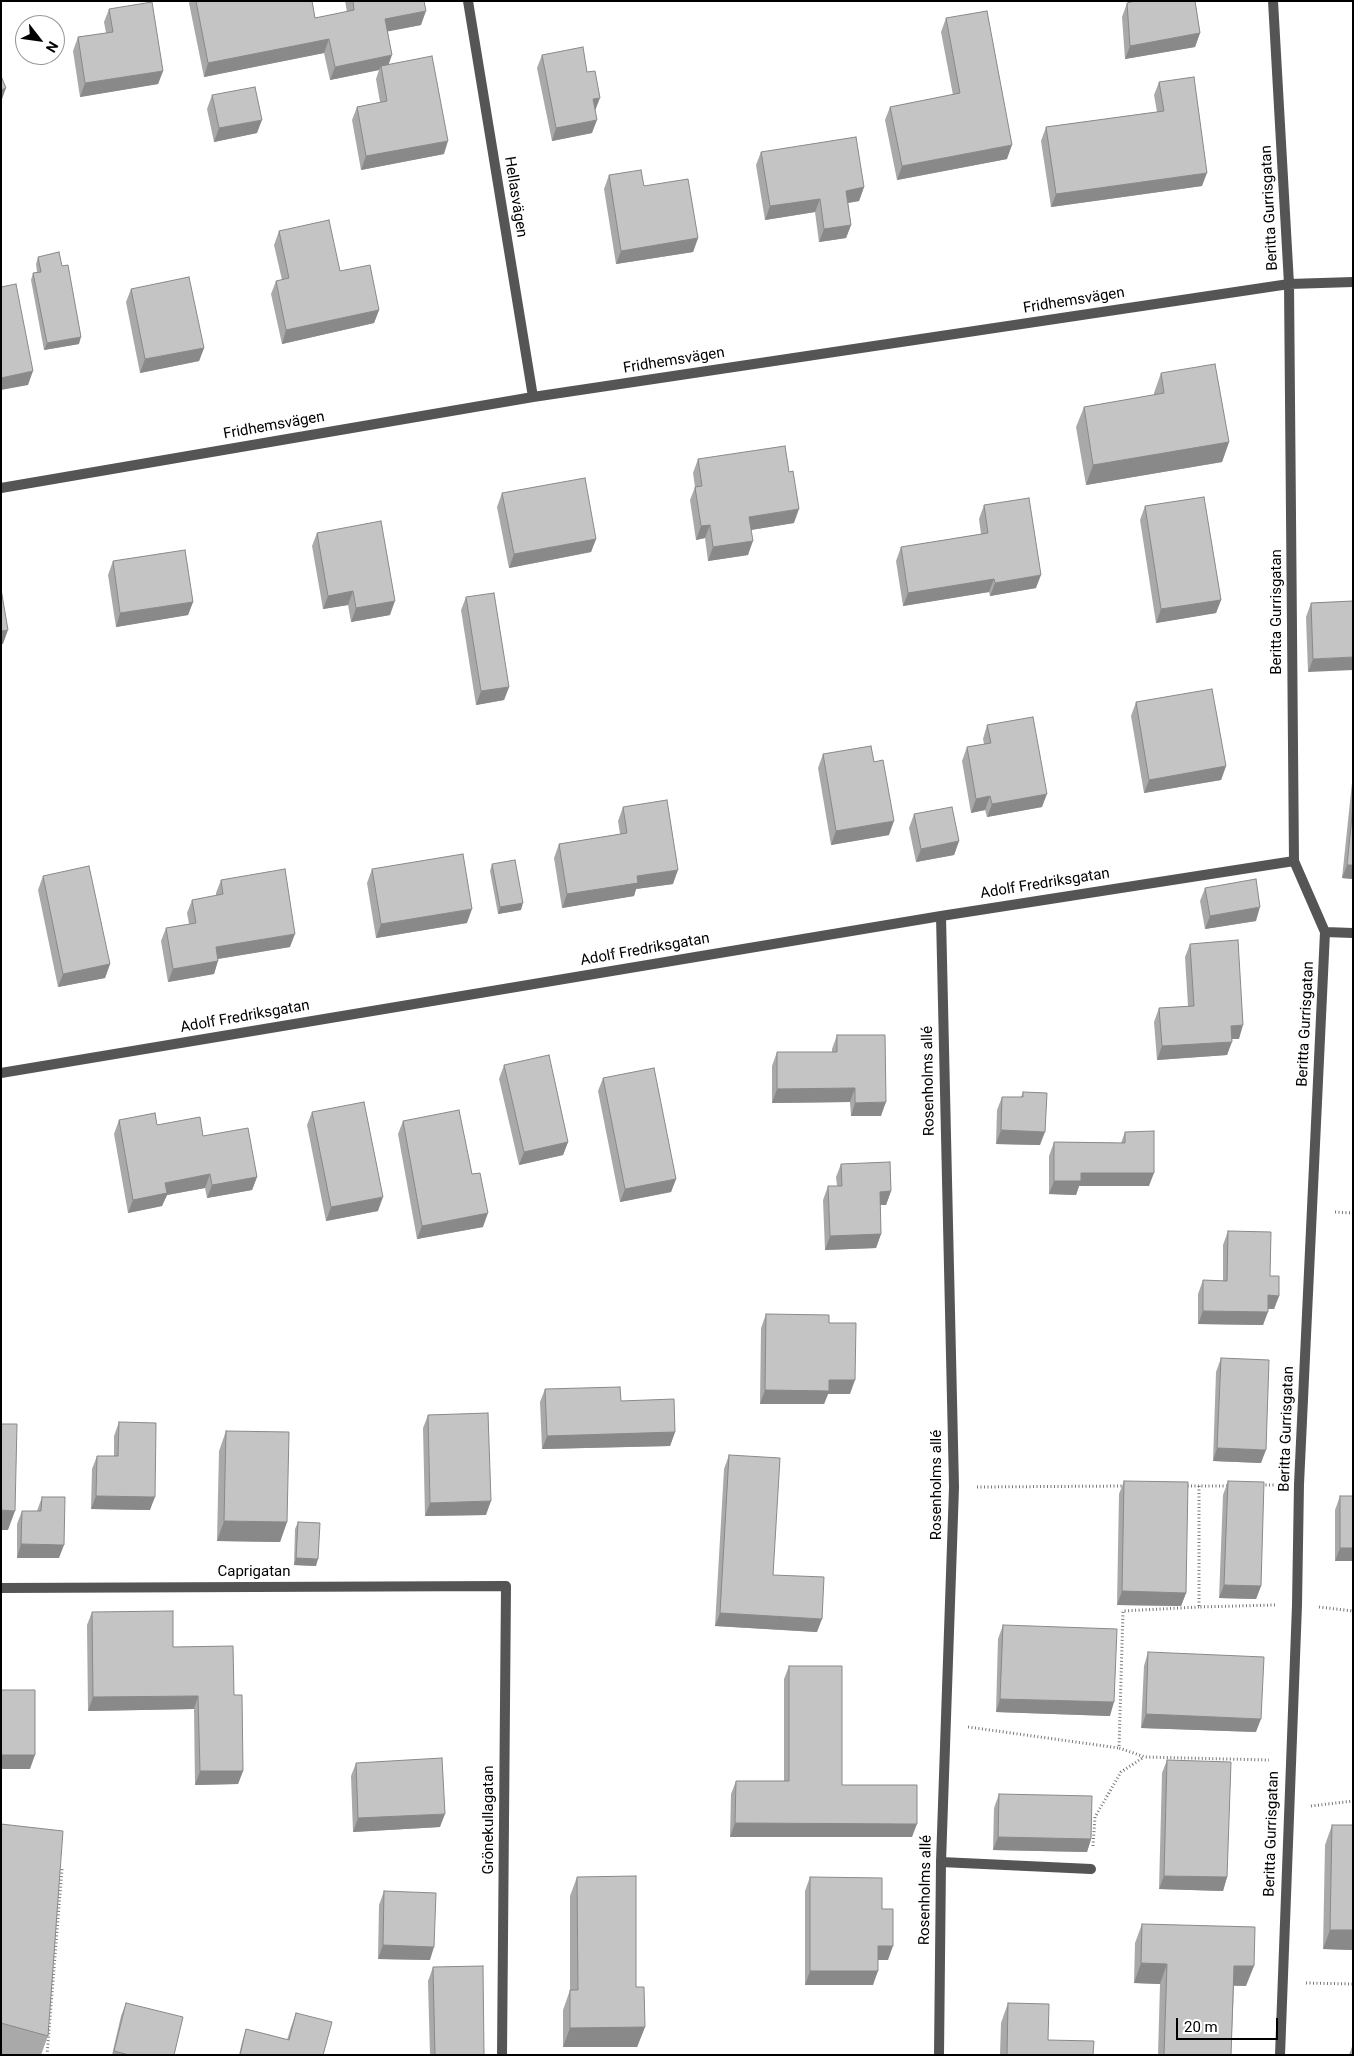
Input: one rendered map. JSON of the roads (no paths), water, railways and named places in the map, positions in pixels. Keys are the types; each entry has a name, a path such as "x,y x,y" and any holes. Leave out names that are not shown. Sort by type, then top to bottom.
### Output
{"street":[{"name":"Hellasvägen","path":"468,1 533,397"},
{"name":"Beritta Gurrisgatan","path":"1273,1 1289,284 1294,861 1325,932 1299,1484 1297,1605 1280,2055"},
{"name":"Fridhemsvägen","path":"1,488 533,397 1289,284 1353,282"},
{"name":"Adolf Fredriksgatan","path":"1,1073 941,916 1294,861"},
{"name":"Rosenholms allé","path":"939,2055 941,1862 954,1487 941,916"},
{"path":"1325,932 1353,933"},
{"name":"Caprigatan","path":"1,1588 506,1586"},
{"name":"Grönekullagatan","path":"502,2055 506,1586"},
{"path":"941,1862 1091,1868"}]}
